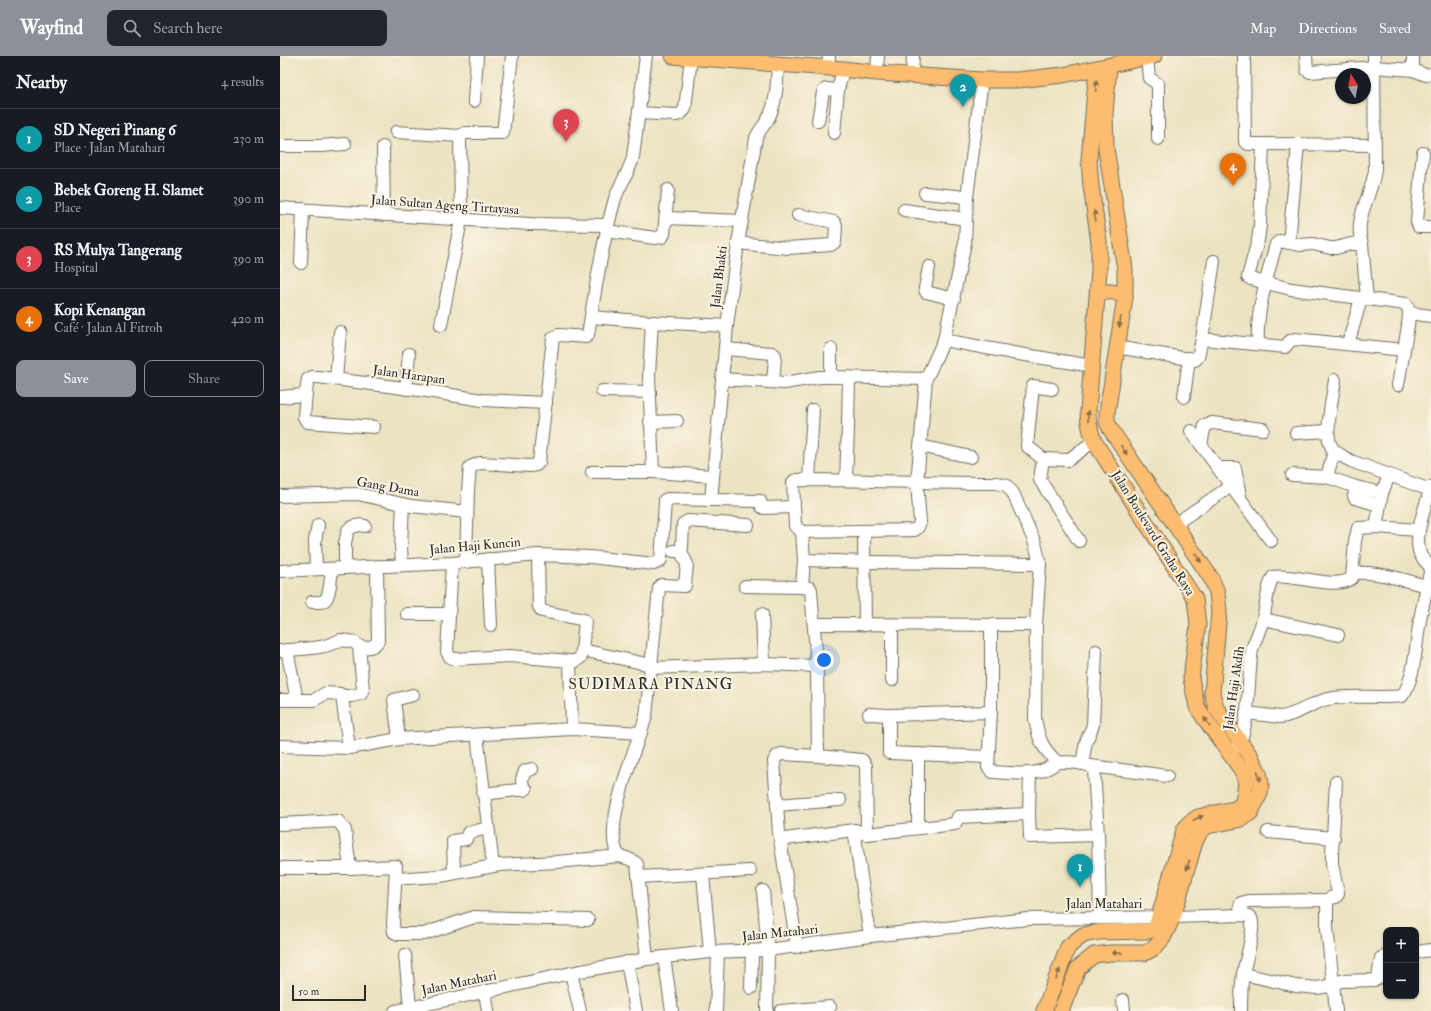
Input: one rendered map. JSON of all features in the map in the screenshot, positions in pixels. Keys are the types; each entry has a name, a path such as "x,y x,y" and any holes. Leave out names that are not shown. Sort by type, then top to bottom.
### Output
{"main road":[{"path":"673,56 691,58 828,62 843,69 877,73 982,80 1018,80 1052,77 1146,58"},
{"path":"1106,148 1113,112 1116,75 1118,70 1123,66 1146,58"},
{"name":"Jalan Boulevard Graha Raya","path":"1103,67 1106,148 1125,269 1125,297 1116,347 1107,422 1211,578 1218,592 1220,612 1212,693 1216,708 1251,757 1259,773 1261,784 1257,802 1251,812 1242,820 1207,826 1200,832 1166,917"},
{"name":"Jalan Boulevard Graha Raya","path":"1061,1011 1078,968 1094,955 1110,953 1145,953 1154,948 1163,938 1184,830 1189,823 1198,817 1238,808 1243,802 1246,783 1244,772 1229,754 1197,707 1191,678 1198,625 1195,599 1094,441 1088,422 1099,272 1099,242 1089,160 1103,67"},
{"path":"1099,272 1112,276 1120,274 1125,269"},
{"path":"1098,295 1104,292 1112,291 1125,297"},
{"path":"1156,536 1175,524"},
{"path":"1044,1011 1068,948 1083,935 1099,932 1149,930 1156,927 1166,917"}],"street":[{"path":"474,101 476,56"},
{"path":"396,132 460,136 465,133 502,134 504,132 512,56"},
{"path":"466,562 470,467 480,463 530,466 536,465 539,462 552,338 559,335 588,337 607,228 617,192 630,169 646,56"},
{"path":"877,73 878,56"},
{"path":"912,75 913,56"},
{"path":"1244,56 1245,142 1248,144 1374,145"},
{"path":"1306,56 1308,71 1310,72 1331,71 1374,62 1412,70 1426,75 1431,74"},
{"path":"1412,70 1413,56"},
{"path":"639,113 680,115 685,110 691,58"},
{"path":"1146,58 1149,78 1158,84 1158,139"},
{"name":"Jalan Bhakti","path":"711,500 722,379 738,243 756,138 758,132 768,119 775,97 776,61"},
{"path":"1348,344 1364,299 1362,244 1359,237 1359,228 1374,180 1375,170 1374,62"},
{"path":"834,133 838,90 843,69"},
{"path":"982,80 967,197 965,243 944,340 926,379 917,483 920,522 918,527 915,530 802,532 795,526 793,483 797,480 846,480 917,483 996,483 1006,485 1013,493 1026,519 1035,543 1040,564 1036,625 1035,718 1039,738 1044,748 1057,762 1167,776"},
{"path":"818,121 824,90 838,90"},
{"path":"441,325 460,220 460,136"},
{"path":"280,146 321,146 344,144"},
{"path":"1263,144 1261,219 1258,240 1248,275 1249,278 1292,289 1406,304 1410,313 1398,385"},
{"path":"1289,243 1298,144"},
{"path":"383,147 384,215"},
{"path":"1423,153 1417,222 1419,227 1431,227"},
{"name":"Jalan Sultan Ageng Tirtayasa","path":"280,208 607,228 658,238 662,237 664,234 668,190"},
{"path":"925,193 967,197"},
{"path":"301,263 303,209"},
{"path":"904,210 966,220"},
{"path":"738,243 788,248 830,245 835,242 836,225 834,222 798,215"},
{"path":"666,218 742,221"},
{"path":"1258,344 1258,321 1276,244 1280,241 1300,245 1314,244 1336,248 1351,244 1362,244"},
{"path":"1116,347 1197,359 1202,339 1214,261"},
{"path":"929,266 925,288 926,292 954,299"},
{"path":"1410,313 1431,316"},
{"path":"591,317 728,326"},
{"path":"652,322 649,356 650,422 653,472"},
{"path":"336,379 340,332"},
{"path":"1202,339 1285,347 1290,340 1295,339 1404,350"},
{"path":"944,340 1092,366"},
{"path":"726,349 772,353 775,355 773,382"},
{"path":"831,349 831,377"},
{"path":"406,389 409,354"},
{"path":"1184,397 1189,358"},
{"name":"Jalan Harapan","path":"306,392 308,379 312,377 336,379 482,400 546,403"},
{"path":"722,379 792,383 820,377 926,379"},
{"path":"846,480 849,377"},
{"path":"1246,713 1281,717 1287,716 1312,704 1328,699 1402,696 1406,691 1413,666 1431,568 1421,556 1419,550 1418,530 1431,488 1389,476 1341,457 1334,451 1330,445 1328,431 1334,380"},
{"path":"1052,388 1033,386 1028,446 1043,459 1068,460 1094,441"},
{"path":"602,391 650,392"},
{"path":"280,397 299,396 306,392"},
{"path":"306,392 304,417 308,422 374,427"},
{"path":"809,480 813,410"},
{"path":"650,422 677,421"},
{"path":"1201,445 1205,425 1212,422 1263,429"},
{"path":"1191,431 1271,541"},
{"path":"1296,433 1328,431"},
{"path":"920,446 971,456"},
{"path":"1328,477 1334,451"},
{"path":"1043,459 1040,480 1079,541"},
{"path":"1218,468 1235,468 1240,499"},
{"path":"592,472 653,472 713,476"},
{"path":"1292,475 1328,477 1356,487 1382,493"},
{"path":"1376,527 1382,493 1389,476"},
{"path":"1175,524 1231,486"},
{"path":"1356,487 1355,498 1379,505"},
{"name":"Gang Dama","path":"280,496 358,494 403,504 468,512"},
{"path":"680,550 662,550 665,500 760,501 762,507 764,508 793,506"},
{"path":"402,565 401,547 403,504"},
{"path":"619,856 615,851 614,844 617,808 622,785 646,716 659,588 661,585 685,586 687,564 680,550 682,548 683,524 688,521 748,525"},
{"path":"316,569 315,541 318,525"},
{"path":"345,568 345,543 348,530 352,527 360,525 365,526"},
{"path":"1418,530 1361,527 1357,530 1355,541 1353,573 1372,573 1427,586"},
{"path":"864,531 865,625"},
{"path":"802,532 804,560 802,587"},
{"name":"Jalan Haji Kuncin","path":"280,571 452,563 538,555 590,557 654,564 660,561 662,550"},
{"path":"452,563 447,652 450,656 454,659 510,656 576,661 579,659 582,650 584,620 542,612 539,607 538,555"},
{"path":"488,559 491,625"},
{"path":"804,560 1040,564"},
{"path":"359,647 370,648 378,641 377,566"},
{"path":"312,602 322,602 326,599 332,568"},
{"name":"Jalan Haji Akdih","path":"1229,754 1240,742 1245,721 1252,650 1263,619 1270,582 1273,577 1280,575 1338,583 1348,582 1352,578 1353,573"},
{"path":"745,586 802,587 810,588 812,590 817,666 818,756"},
{"path":"407,614 448,614"},
{"path":"762,614 764,664"},
{"path":"1263,619 1338,635"},
{"path":"815,624 1036,625"},
{"path":"892,625 892,680"},
{"path":"991,625 991,712 988,767 992,772 1030,773 1047,770 1057,762"},
{"path":"280,700 297,700 314,700 326,693 340,694 342,696 361,694 363,689 359,647 357,643 340,640 325,646 284,650 297,700"},
{"path":"582,650 651,666 764,664 817,666"},
{"path":"1087,765 1086,742 1093,725 1096,651"},
{"path":"570,661 572,729"},
{"path":"399,739 394,700 413,695"},
{"path":"342,696 350,748"},
{"path":"869,714 888,715 991,712"},
{"path":"888,715 889,753 988,757"},
{"path":"280,746 350,748 399,739 572,729 641,733"},
{"path":"477,735 492,866"},
{"path":"796,947 777,806 774,761 777,756 781,754 862,760 866,766 867,834"},
{"path":"918,754 918,828"},
{"path":"1087,765 1094,769 1098,835 1100,918"},
{"path":"483,794 525,790 522,779 525,771 532,769"},
{"path":"1030,773 1030,837 1098,835"},
{"path":"1241,1011 1243,974 1248,953 1252,924 1248,916 1242,914 1241,904 1249,901 1327,900 1338,896 1332,864 1336,782"},
{"path":"777,806 840,800"},
{"path":"781,837 785,839 854,830 867,834 955,824 958,817 1029,814"},
{"path":"280,824 338,821 345,830 350,868"},
{"path":"454,873 453,841 466,839 468,833 488,828"},
{"path":"854,830 870,936"},
{"path":"1268,832 1334,838"},
{"path":"396,877 414,878 440,876 492,866 619,856 634,861 637,864 647,959"},
{"path":"280,868 350,868 396,866 393,924 394,932 398,934 424,934 474,917 588,920"},
{"path":"638,877 703,875 750,871"},
{"path":"703,875 714,952 716,1011"},
{"path":"763,890 768,950 767,1011"},
{"path":"1327,900 1327,928 1336,1011"},
{"name":"Jalan Matahari","path":"395,1011 571,973 627,962 664,957 714,952 768,950 870,936 1028,919 1166,917 1242,914"},
{"path":"1419,952 1431,950"},
{"path":"751,988 752,951"},
{"path":"405,955 410,1007"},
{"path":"664,957 672,1011"},
{"path":"1243,974 1296,986 1324,987 1341,981 1375,980 1380,974 1379,962 1383,957"},
{"path":"627,962 636,1011"},
{"path":"571,973 580,1011"},
{"path":"485,991 488,1011"},
{"path":"781,1011 830,1007"}],"place":[{"name":"Bebek Goreng H. Slamet","path":"963,107"},
{"name":"RS Mulya Tangerang","path":"566,142"},
{"name":"Kopi Kenangan","path":"1233,186"},
{"name":"SD Negeri Pinang 6","path":"1080,887"}],"district":[{"name":"SUDIMARA PINANG","path":"651,684"}]}
